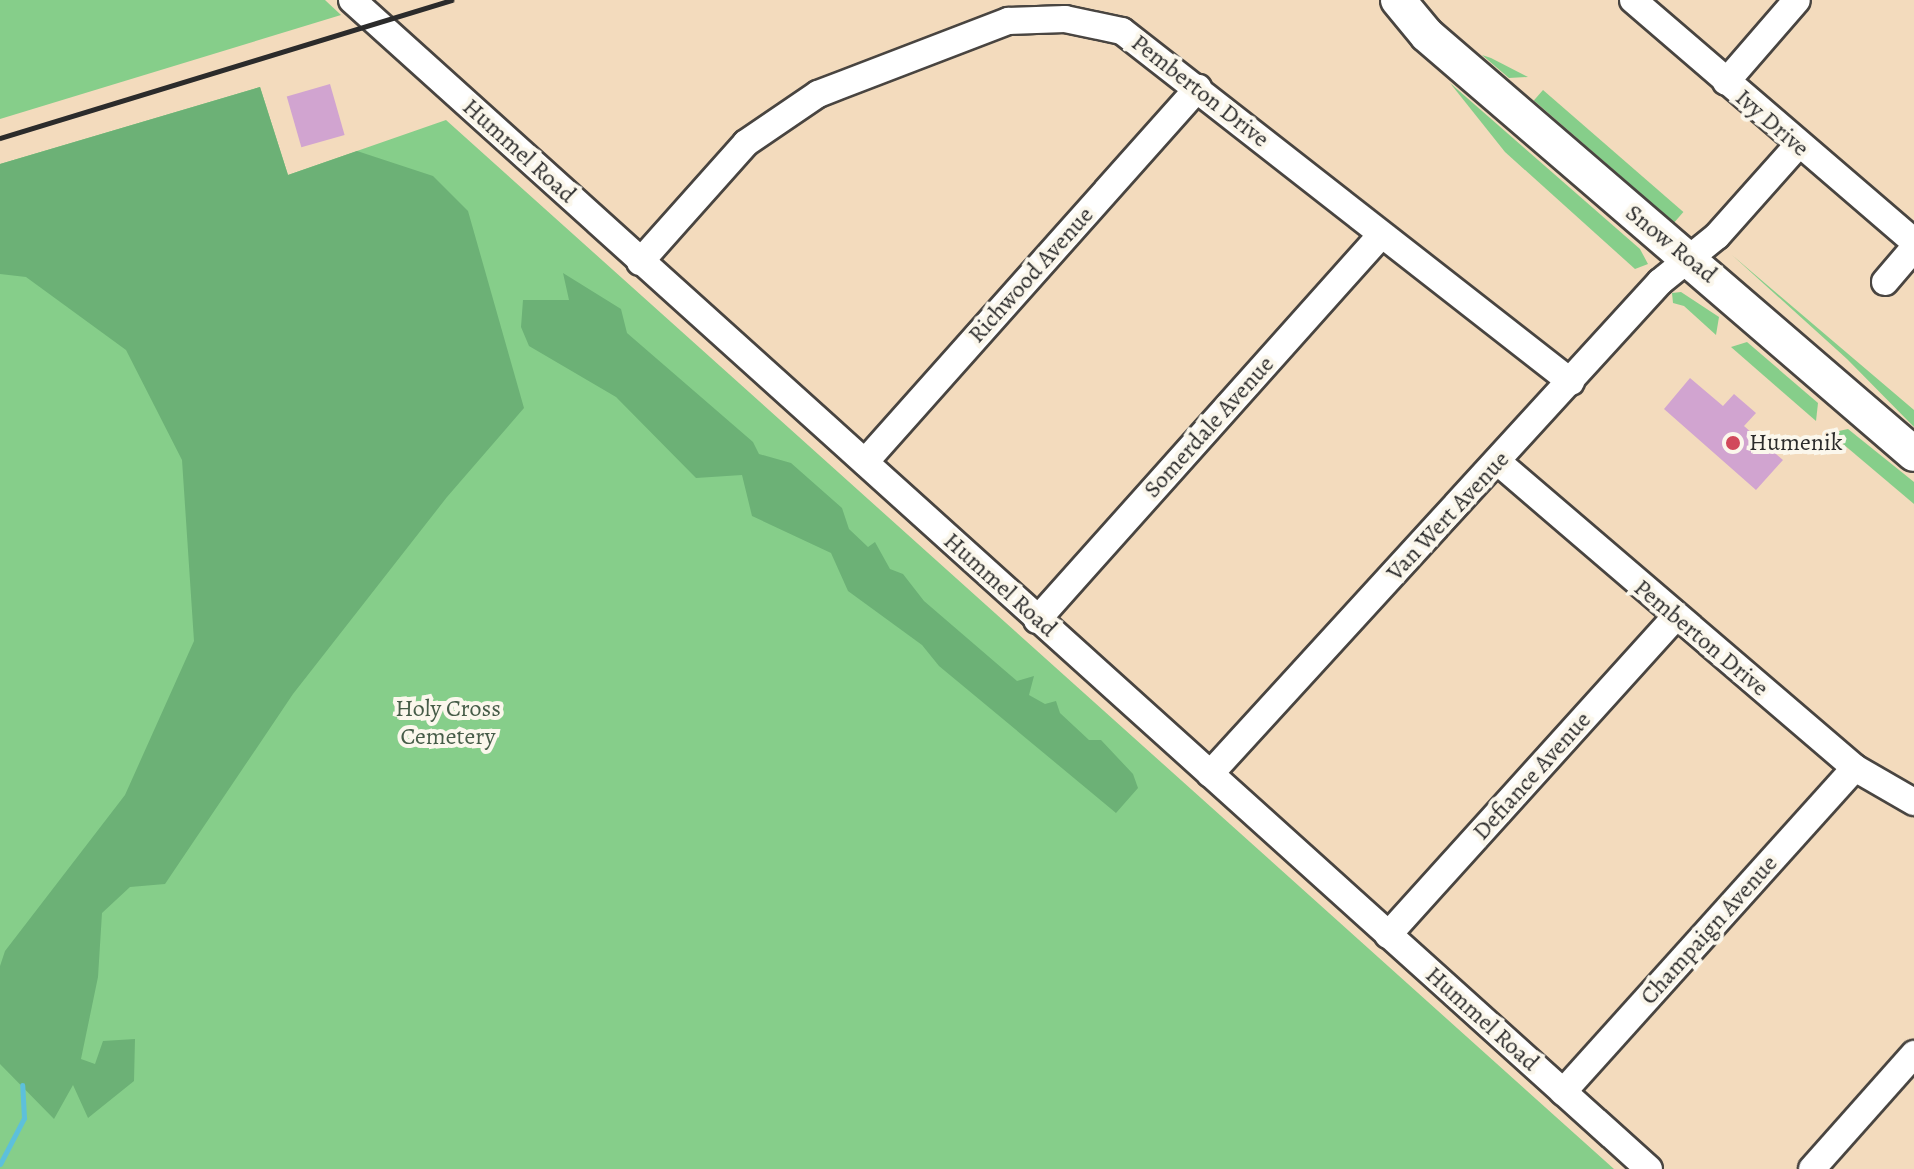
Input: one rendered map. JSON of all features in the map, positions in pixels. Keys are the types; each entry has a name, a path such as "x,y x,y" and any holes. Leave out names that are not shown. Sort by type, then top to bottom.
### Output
{"main road":[{"name":"Snow Road","path":"1370,0 1427,35 1914,454"},
{"name":"Snow Road","path":"1398,0 1427,35"}],"street":[{"name":"Hummel Road","path":"352,0 1649,1169"},
{"name":"Ivy Drive","path":"1633,0 1914,245"},
{"path":"1726,82 1797,0"},
{"name":"Pemberton Drive","path":"640,262 746,143 818,94 1008,21 1065,19 1122,31 1571,382"},
{"name":"Richwood Avenue","path":"865,462 1198,88"},
{"name":"Van Wert Avenue","path":"1210,774 1686,258 1717,236 1791,139"},
{"name":"Somerdale Avenue","path":"1037,620 1381,235"},
{"path":"1885,282 1914,245"},
{"name":"Pemberton Drive","path":"1498,462 1675,617 1855,768 1914,802"},
{"name":"Defiance Avenue","path":"1388,935 1675,617"},
{"name":"Champaign Avenue","path":"1563,1092 1855,768"},
{"path":"1812,1169 1914,1054"}],"green space":[{"path":"0,0 325,0 341,15 0,119"},
{"path":"1482,55 1491,58 1528,77 1509,78"},
{"path":"1450,83 1640,249 1648,264 1635,269 1505,152"},
{"name":"Holy Cross Cemetery","path":"260,87 288,175 446,120 1614,1169 0,1169 0,164"},
{"path":"260,87 288,175 357,151 433,176 468,211 524,408 447,497 293,694 165,884 130,887 102,913 98,977 81,1059 95,1064 103,1041 135,1039 134,1081 88,1118 73,1085 54,1119 0,1064 0,966 5,951 125,795 194,641 182,460 126,350 26,277 0,274 0,164"},
{"path":"1543,90 1683,212 1674,223 1534,101"},
{"path":"1732,255 1914,410 1914,427 1847,359"},
{"path":"563,273 621,309 627,333 753,442 759,454 791,463 842,508 849,529 868,547 875,542 890,569 903,574 924,601 1017,681 1034,676 1029,695 1045,704 1056,701 1060,713 1089,740 1101,740 1133,774 1138,788 1116,813 939,666 922,645 848,591 831,553 752,516 742,475 696,478 616,397 529,346 521,327 523,300 569,300"},
{"path":"1681,292 1719,317 1716,335 1684,306 1673,303 1672,293"},
{"path":"1747,342 1818,403 1816,421 1731,347"},
{"path":"1848,429 1914,482 1914,504 1830,433"}],"building":[{"path":"330,84 345,135 301,147 287,96"},
{"name":"Humenik","path":"1690,378 1723,406 1734,394 1756,413 1744,426 1783,460 1756,490 1664,409"}],"waterway":[{"path":"0,1164 24,1118 22,1085"}],"railway":[{"path":"0,138 451,0"}],"place":[{"name":"Humenik","path":"1733,443"}]}
